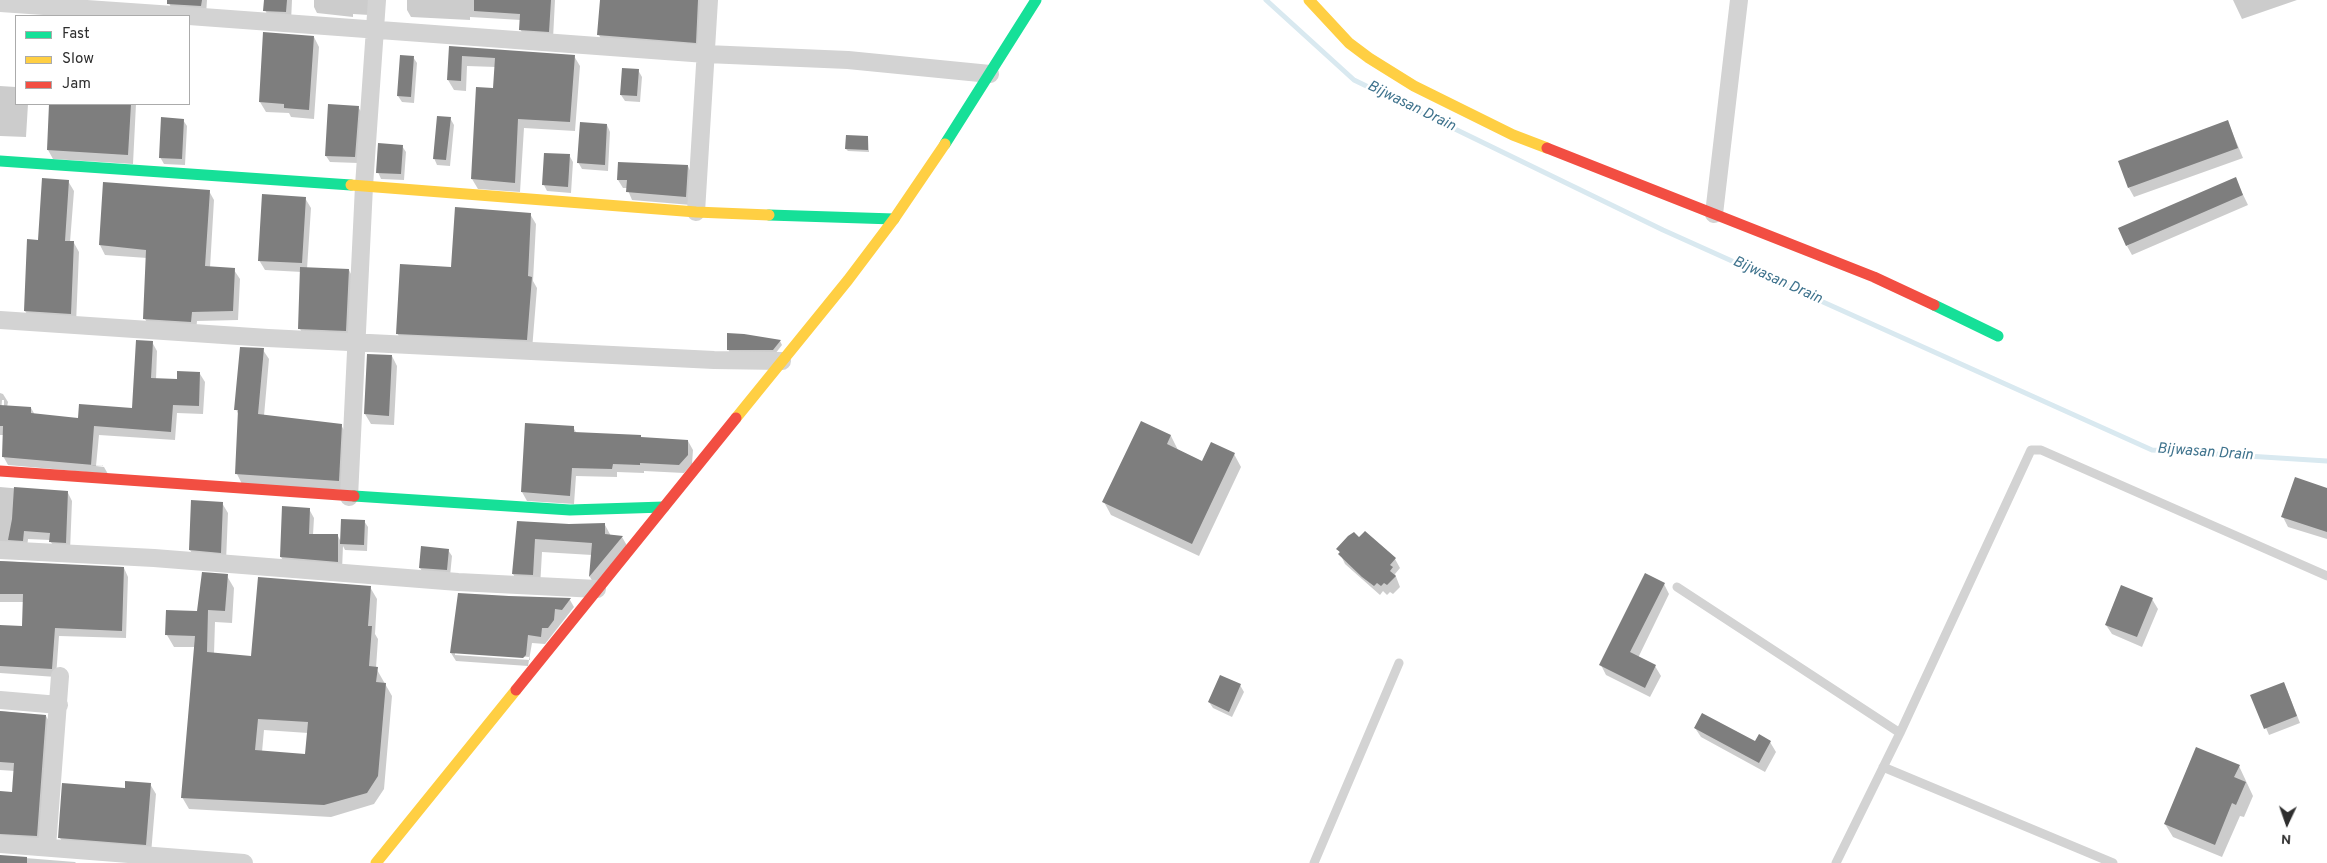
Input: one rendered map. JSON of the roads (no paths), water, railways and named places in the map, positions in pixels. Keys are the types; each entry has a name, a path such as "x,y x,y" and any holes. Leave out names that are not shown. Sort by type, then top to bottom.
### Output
{"street":[{"path":"349,496 364,186 376,0"},
{"path":"696,212 709,0"},
{"path":"376,863 782,361 894,219 990,74 1036,0"},
{"path":"1309,0 1350,42 1369,58 1414,86 1513,135 1874,277 1998,336"},
{"path":"1714,214 1739,0"},
{"path":"0,3 174,15"},
{"path":"190,16 706,54 848,60 990,74"},
{"path":"0,161 364,186 696,212 894,219"},
{"path":"0,320 356,343 714,360 782,361"},
{"path":"0,471 112,481 570,510 664,507"},
{"path":"0,550 154,558 458,582 597,589"},
{"path":"47,847 60,676"},
{"path":"0,700 59,705"},
{"path":"0,844 244,863"}],"lane":[{"path":"1836,863 1900,733 2028,453 2033,449 2041,450 2128,487 2327,576"},
{"path":"1677,587 1900,733"},
{"path":"1314,863 1399,663"},
{"path":"1883,767 2113,863"}],"waterway":[{"name":"Bijwasan Drain","path":"1266,0 1354,80 1663,230 2152,450 2327,461"}]}
